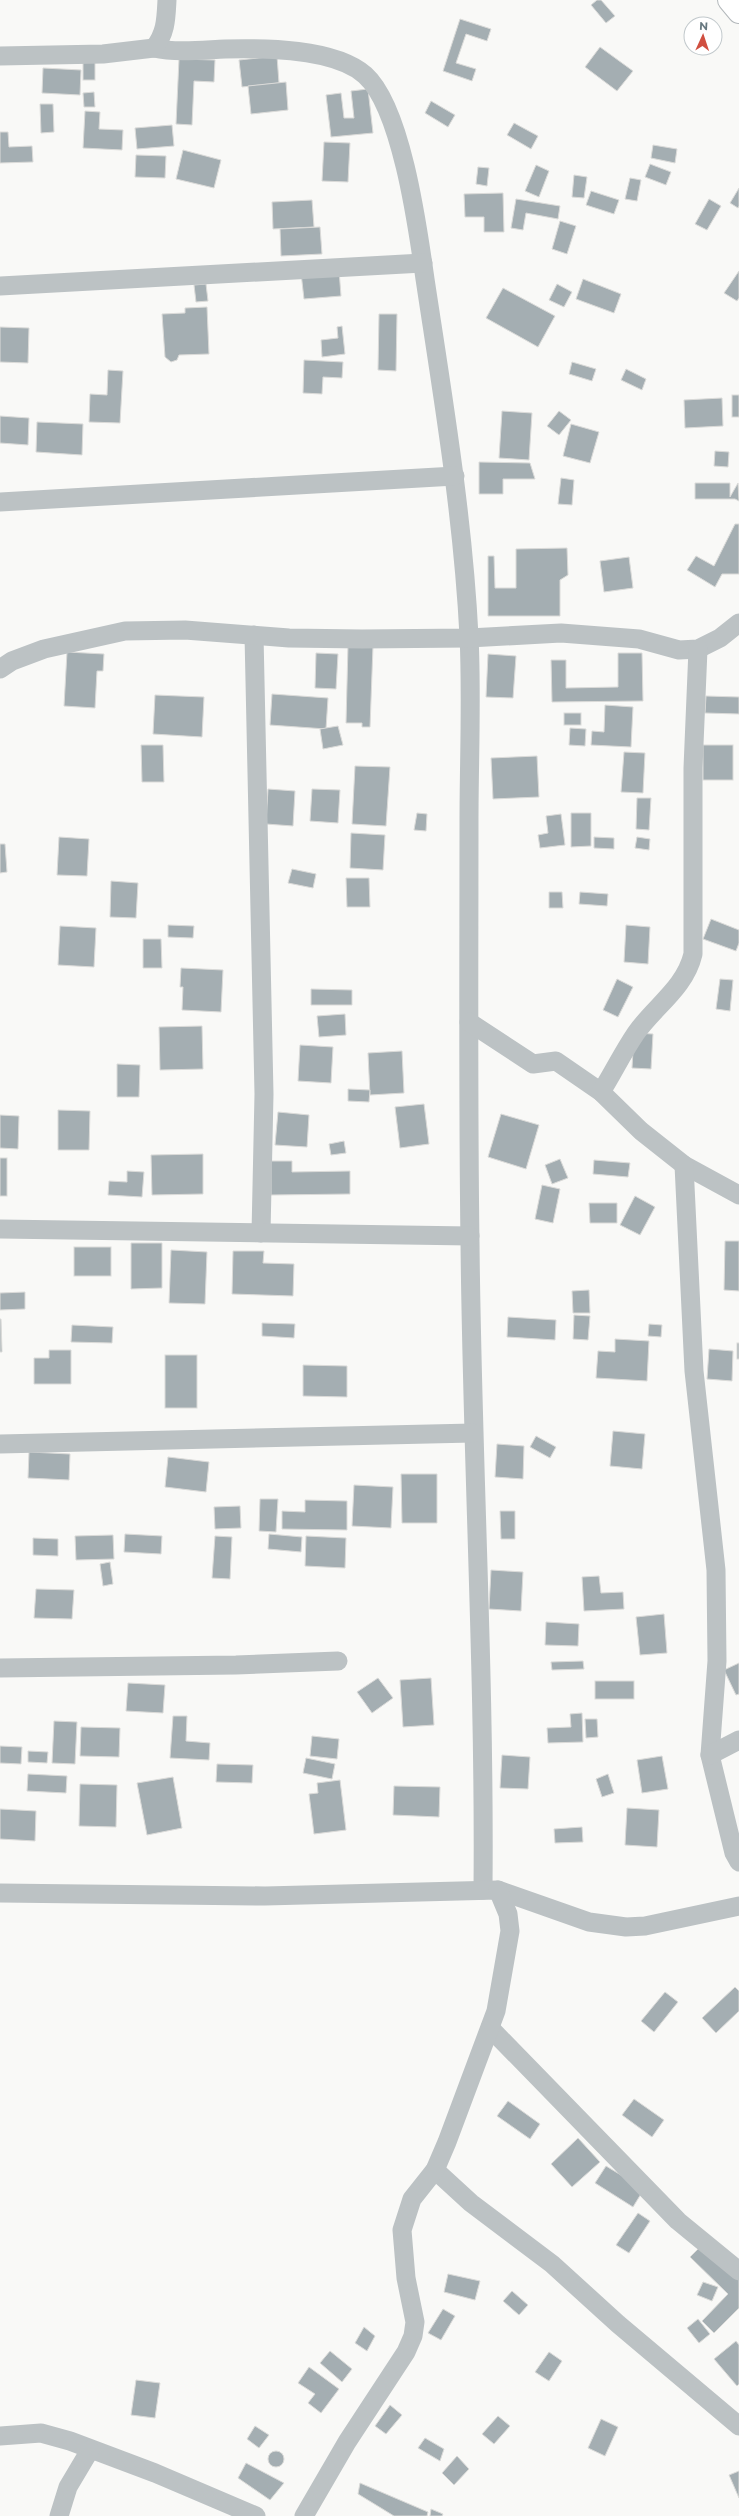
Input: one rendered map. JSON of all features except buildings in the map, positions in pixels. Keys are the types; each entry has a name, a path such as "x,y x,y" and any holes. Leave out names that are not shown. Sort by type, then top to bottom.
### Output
{"main road":[{"path":"728,0 739,12"}],"street":[{"path":"154,48 162,38 165,27 167,0"},
{"path":"0,56 103,54 154,48 173,51 253,49 327,57 364,74 375,87 395,130 410,186 455,476 469,638 470,1236 473,1433 490,1890 508,1914 510,1931 496,2011 490,2028 434,2170 412,2199 402,2230 406,2278 415,2322 413,2336 406,2352 347,2442 304,2516"},
{"path":"0,286 423,263"},
{"path":"0,502 455,476"},
{"path":"0,669 12,660 44,649 125,631 185,630 318,638 469,638 561,633 639,639 679,650 698,649 720,638 739,623"},
{"path":"254,635 264,1094 261,1233"},
{"path":"601,1092 636,1033 677,988 690,966 693,954 693,768 698,649"},
{"path":"469,1022 533,1064 556,1061 601,1092 641,1131 684,1165 739,1195"},
{"path":"684,1165 694,1371 716,1577 717,1661 710,1755 734,1853 739,1862"},
{"path":"0,1230 470,1236"},
{"path":"0,1444 473,1433"},
{"path":"0,1668 236,1665 338,1661"},
{"path":"710,1755 739,1740"},
{"path":"0,1893 265,1896 333,1893 419,1894 490,1890 608,1927 644,1926 739,1906"},
{"path":"490,2028 678,2221 739,2271"},
{"path":"434,2170 472,2203 552,2264 618,2324 739,2426"},
{"path":"0,2436 41,2433 70,2441 90,2450 155,2473 256,2516"},
{"path":"59,2516 68,2487 90,2450"}]}
